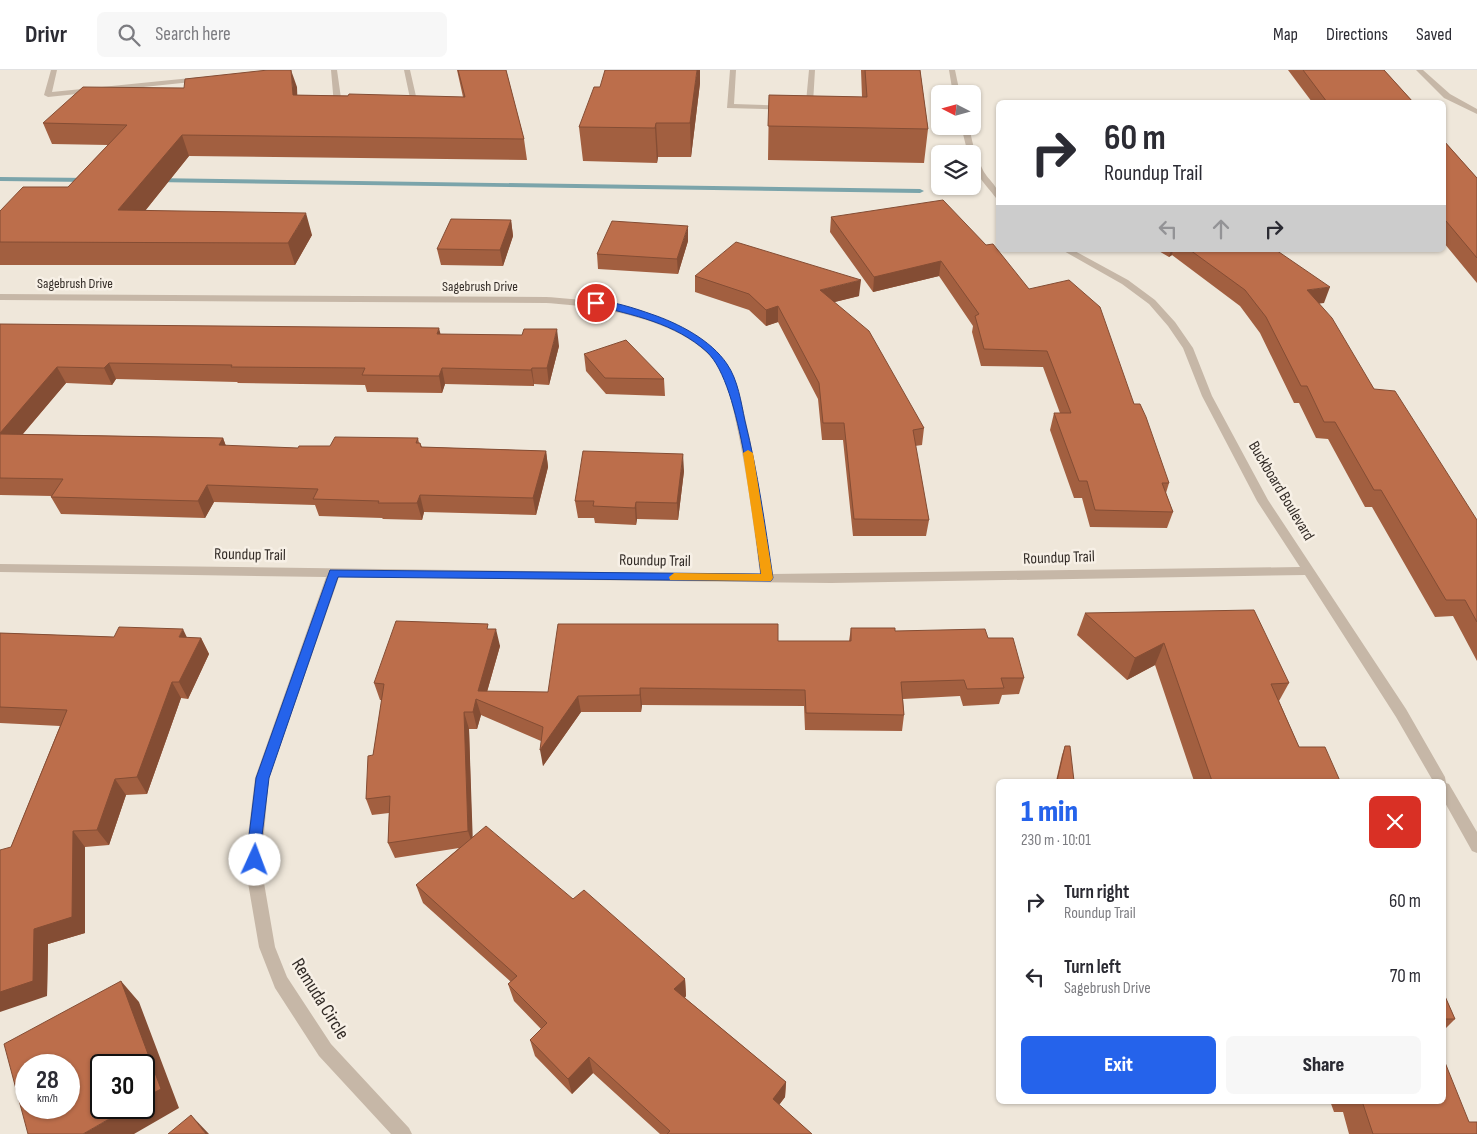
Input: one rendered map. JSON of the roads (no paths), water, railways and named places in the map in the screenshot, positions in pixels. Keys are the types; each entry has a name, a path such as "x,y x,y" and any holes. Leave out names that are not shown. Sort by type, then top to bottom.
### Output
{"street":[{"path":"54,70 48,96 211,78"},
{"path":"334,70 338,105"},
{"path":"407,70 415,103"},
{"path":"733,70 730,106 795,108 809,103 812,70"},
{"path":"952,70 955,85"},
{"path":"1419,70 1447,96 1477,112"},
{"path":"981,174 996,192"},
{"name":"Buckboard Boulevard","path":"1070,252 1125,282 1152,302 1172,324 1188,348 1207,396 1263,501 1400,713 1439,779"},
{"name":"Sagebrush Drive","path":"0,297 554,300 596,303 634,311 657,319 694,338 710,350 723,364 732,385 750,464 767,578"},
{"name":"Roundup Trail","path":"0,568 92,567 334,573 767,578 967,577 1186,571 1309,571"},
{"name":"Remuda Circle","path":"334,573 262,778 255,844 255,877 267,946 281,982 325,1050 403,1134"},
{"path":"1446,792 1477,846"}],"waterway":[{"path":"0,179 90,180"},
{"path":"153,180 920,191"}]}
